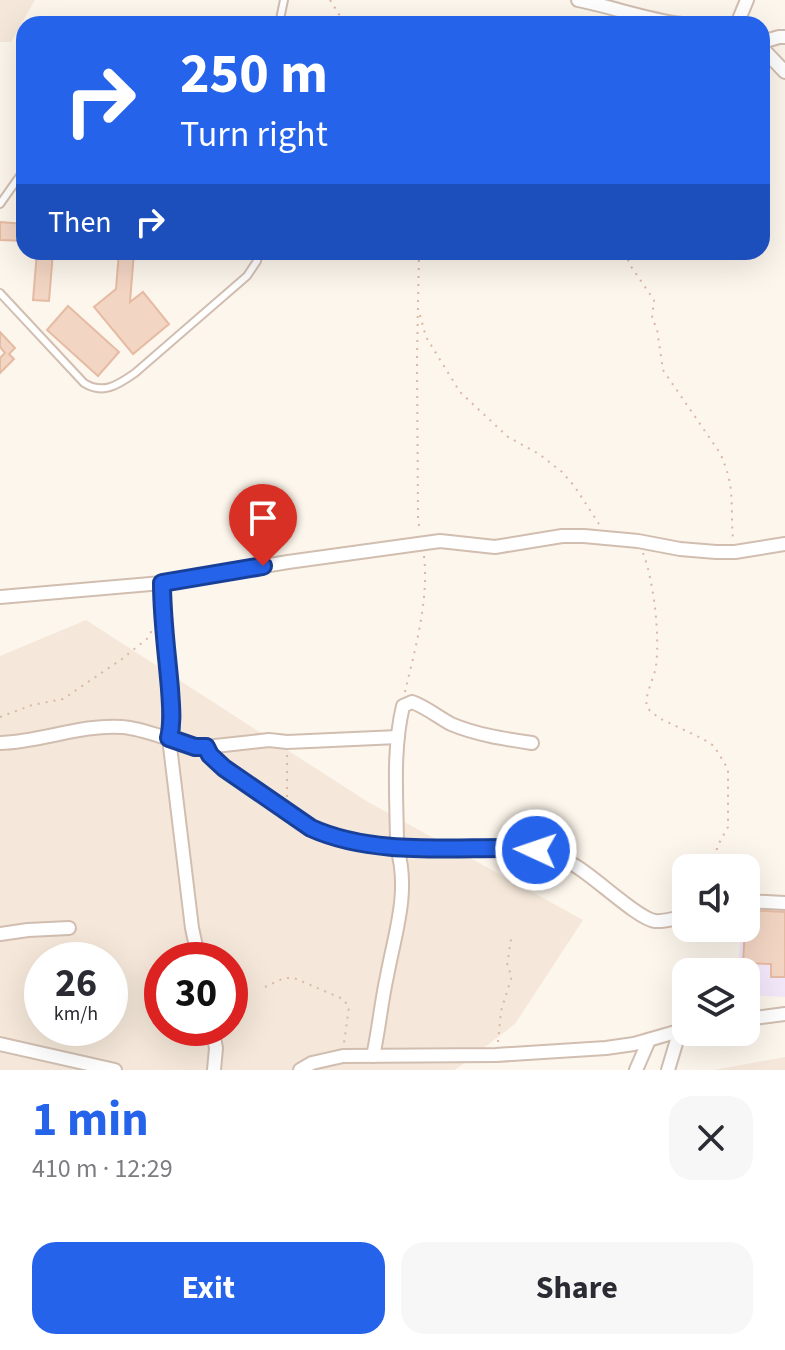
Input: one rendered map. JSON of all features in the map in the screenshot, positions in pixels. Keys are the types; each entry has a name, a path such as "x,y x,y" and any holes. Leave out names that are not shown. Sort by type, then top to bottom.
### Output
{"street":[{"path":"578,0 609,6 629,16"},
{"path":"770,54 785,72"},
{"path":"0,597 162,583 440,541 495,547 562,536 608,537 680,549 735,552 785,544"},
{"path":"162,583 172,723 169,738 195,942"},
{"path":"373,1056 400,918 402,880 397,848 398,737 403,706 412,702 475,733 532,743"},
{"path":"0,743 110,727 136,729 195,747 269,740 287,742 398,737"},
{"path":"206,747 224,768 324,834 397,848 517,848 542,851 585,871 651,920 672,919"},
{"path":"760,902 785,903"},
{"path":"0,934 69,928"},
{"path":"760,1017 785,1014"},
{"path":"300,1070 312,1063 343,1056 496,1055 606,1048 634,1044 672,1033"},
{"path":"636,1070 649,1040"},
{"path":"0,1044 115,1070"},
{"path":"214,1070 216,1046"},
{"path":"668,1070 677,1046"}],"lane":[{"path":"0,204 16,181"},
{"path":"0,293 84,383 96,389 108,388 135,373 235,287 251,271 256,260"}],"path":[{"path":"403,706 425,580 418,521 419,260"},
{"path":"628,260 654,300 652,318 657,329 663,370 726,466 732,491 735,552"},
{"path":"419,310 426,337 460,392 508,437 539,454 562,472 608,537"},
{"path":"638,541 653,586 657,637 655,669 646,700 647,708 659,718 714,746 728,769 728,827 717,847 717,854"},
{"path":"0,717 32,705 63,699 102,674 148,638 162,612"},
{"path":"287,742 287,810"},
{"path":"496,1055 501,1011 512,976 507,966 511,939"},
{"path":"265,987 291,977 345,1000 349,1009 343,1056"}],"shaded area":[{"path":"0,0 35,0 26,16 16,16 16,33 11,42 0,42"},
{"path":"86,620 368,802 583,920 515,1024 455,1070 0,1070 0,656"},
{"path":"760,898 785,900 785,997 760,996 760,958 739,958 740,942 760,942"},
{"path":"785,1057 785,1070 714,1070"}],"building":[{"path":"0,222 16,223 16,241 0,240"},
{"path":"36,260 52,260 49,301 33,300"},
{"path":"118,260 133,260 130,302 143,292 169,324 133,354 94,307 116,289"},
{"path":"68,306 119,352 98,376 47,330"},
{"path":"0,332 15,348 9,354 14,359 0,373 0,358 5,353 0,347"},
{"path":"760,911 785,912 785,977 771,977 771,964 760,964 760,958 743,958 744,942 760,942"}],"route":[{"path":"263,566 162,583 172,723 169,738 195,747 206,747 210,755 236,777 324,834 397,848 536,850"}]}
